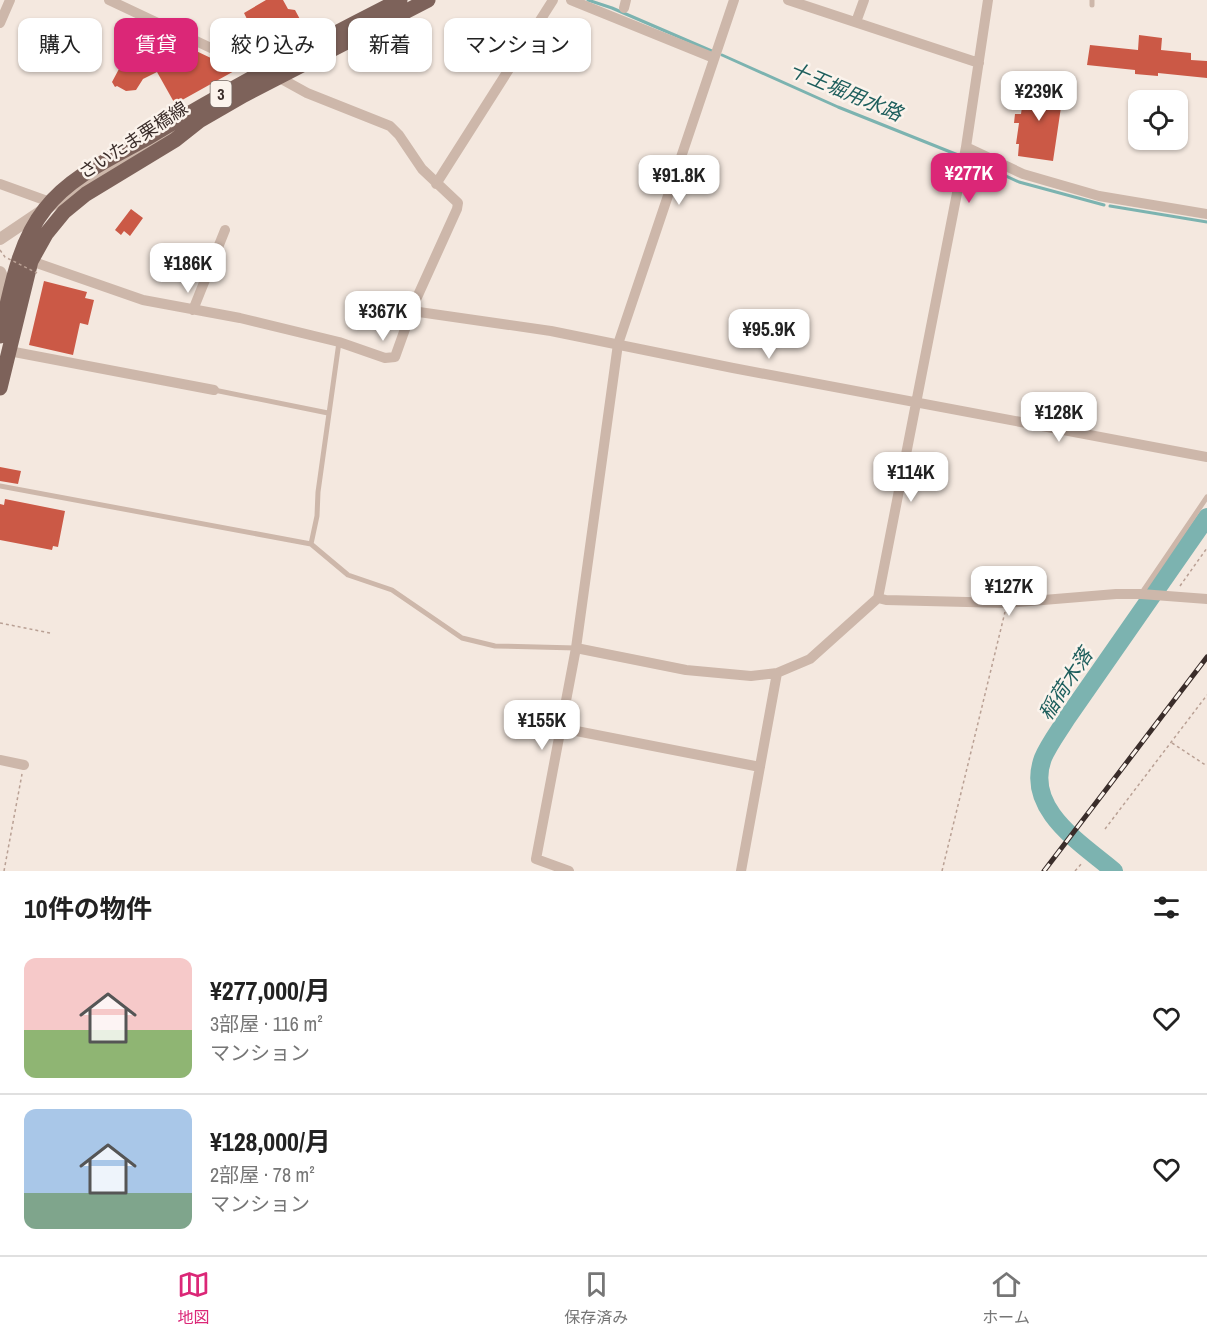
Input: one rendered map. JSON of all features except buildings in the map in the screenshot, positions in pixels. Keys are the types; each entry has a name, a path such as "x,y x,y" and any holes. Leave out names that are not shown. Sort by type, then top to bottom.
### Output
{"main road":[{"name":"さいたま栗橋線","path":"336,33 400,0"},
{"name":"さいたま栗橋線","path":"0,336 10,293 54,222 74,202 175,140 199,121 278,77 428,0"},
{"name":"さいたま栗橋線","path":"0,388 30,261 33,226 47,206 74,182 106,161 262,72"}],"street":[{"path":"0,22 10,0"},
{"path":"109,0 210,48"},
{"path":"436,184 553,0"},
{"path":"572,0 714,58"},
{"path":"569,871 549,867 536,859 576,648 618,344 734,0"},
{"path":"856,22 864,0"},
{"path":"576,648 686,670 751,676 777,673 810,659 878,598 966,147 988,0"},
{"path":"792,1 979,63"},
{"path":"1,236 14,240 30,261 142,300 240,318 339,342 385,358 395,357 458,203 422,169 399,135 390,126 307,93 278,77"},
{"path":"1,236 47,206 182,127 199,121"},
{"path":"966,147 1023,174 1099,196 1207,214"},
{"path":"0,184 47,206"},
{"path":"193,309 225,230"},
{"path":"0,272 4,281 4,290 0,309"},
{"path":"412,311 551,331 711,364 1207,457"},
{"path":"9,351 214,390"},
{"path":"878,598 1007,603 1142,594 1207,599"},
{"path":"741,871 777,673"},
{"path":"561,728 760,767"},
{"path":"0,760 24,765"}],"lane":[{"path":"311,544 317,516 318,492 339,342"},
{"path":"214,390 328,413"},
{"path":"0,486 311,544 348,575 392,590 462,638 495,646 576,648"},
{"path":"1142,594 1207,497"}],"path":[{"path":"0,250 5,257 30,261"},
{"path":"1171,596 1207,548"},
{"path":"942,871 1007,603"},
{"path":"0,623 50,633"},
{"path":"1105,829 1207,695"},
{"path":"1172,742 1207,766"},
{"path":"4,871 24,765"},
{"path":"1076,871 1083,862"}],"waterway":[{"name":"十王堀用水路","path":"588,0 714,52"},
{"name":"十王堀用水路","path":"722,55 838,107 958,155"},
{"name":"十王堀用水路","path":"967,158 1019,182 1104,205"},
{"name":"十王堀用水路","path":"1110,206 1207,222"},
{"name":"稲荷木落","path":"1114,871 1072,836 1048,809 1041,793 1039,776 1043,758 1067,718 1207,517"}],"railway":[{"path":"1044,871 1207,657"}]}
